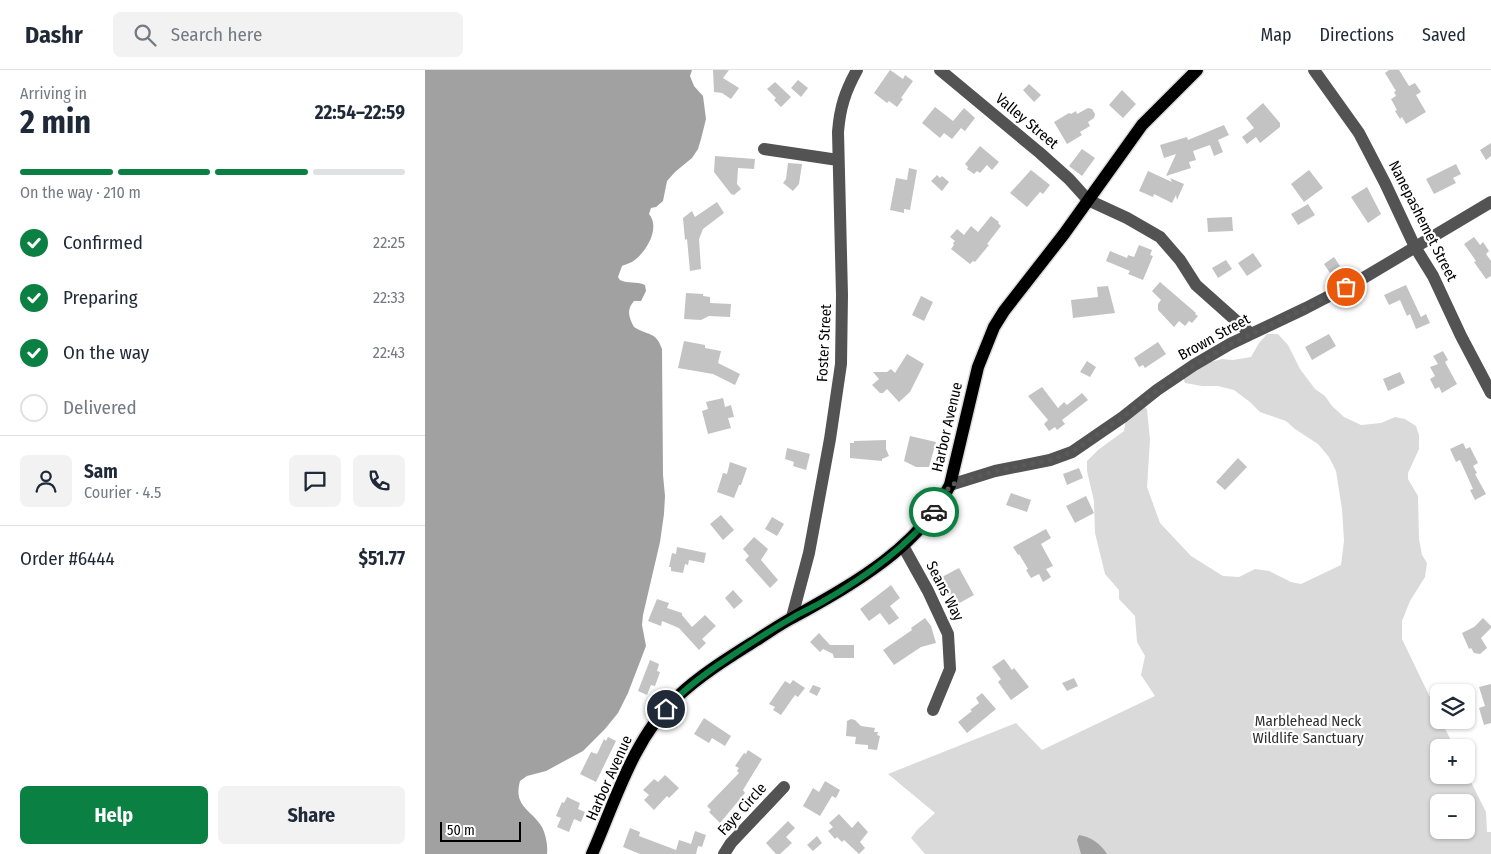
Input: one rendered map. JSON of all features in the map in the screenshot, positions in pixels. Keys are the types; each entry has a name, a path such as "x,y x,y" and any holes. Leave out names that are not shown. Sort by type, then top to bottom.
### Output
{"main road":[{"name":"Harbor Avenue","path":"592,854 630,765 645,736 674,700 692,684 738,652 857,580 919,532 941,503 950,485 978,367 994,327 1004,311 1089,200 1142,125 1197,70"}],"street":[{"name":"Foster Street","path":"792,618 814,527 841,364 841,195 838,160 840,111 843,98 857,70"},
{"name":"Valley Street","path":"940,70 1040,153 1089,200"},
{"name":"Nanepashemet Street","path":"1314,70 1359,133 1415,247 1433,276 1461,336 1491,393"},
{"path":"764,149 838,160"},
{"path":"1089,200 1127,218 1160,237 1180,260 1196,285 1251,334"},
{"name":"Brown Street","path":"950,485 995,471 1050,460 1072,452 1194,365 1251,334 1352,284 1491,202"},
{"name":"Seans Way","path":"903,546 928,591 948,634 950,669 933,710"},
{"name":"Faye Circle","path":"724,854 731,843 784,787"}],"green space":[{"name":"Marblehead Neck Wildlife Sanctuary","path":"1267,334 1278,334 1288,345 1300,369 1315,389 1325,396 1332,406 1344,417 1361,425 1381,423 1395,417 1405,419 1416,426 1419,435 1419,449 1408,473 1408,479 1418,496 1419,539 1422,555 1427,563 1425,577 1410,601 1402,621 1402,639 1430,697 1430,729 1445,729 1450,739 1430,739 1430,784 1472,784 1486,812 1487,832 1491,832 1491,854 925,854 911,838 935,813 888,774 1016,723 1042,750 1155,696 1141,675 1145,656 1137,642 1135,616 1119,599 1119,590 1105,574 1095,533 1094,501 1087,471 1087,461 1098,450 1124,431 1126,419 1143,406 1147,409 1150,440 1147,487 1160,523 1191,556 1223,576 1239,577 1255,569 1269,571 1291,582 1301,584 1341,565 1344,541 1342,509 1336,471 1329,457 1318,444 1286,421 1260,412 1234,390 1218,386 1185,383 1183,377 1188,368 1222,359 1233,360 1251,357"}],"shaded area":[{"path":"425,70 692,70 690,76 694,86 703,96 706,119 698,149 692,158 667,181 663,201 656,207 651,208 649,214 652,219 653,231 645,250 634,260 622,266 618,277 623,281 645,285 646,291 641,301 634,301 631,304 630,317 634,327 657,339 662,349 663,475 665,496 660,542 643,615 642,625 646,646 628,693 618,713 605,729 583,751 546,771 527,776 520,781 519,797 524,807 538,821 545,833 547,854 425,854"},
{"path":"1079,835 1095,841 1107,854 1081,854 1077,840"}],"building":[{"path":"713,70 729,70 723,78 739,88 731,99 722,93 714,92"},
{"path":"890,70 903,79 905,75 913,81 897,107 889,101 887,103 874,93"},
{"path":"1389,70 1399,70 1409,86 1415,83 1421,92 1416,95 1426,112 1406,124 1395,111 1397,110 1391,99 1396,96 1394,92 1396,91 1385,73"},
{"path":"798,80 808,88 801,97 791,88"},
{"path":"775,82 791,97 781,107 774,100 776,98 767,89"},
{"path":"1029,84 1041,95 1034,102 1023,90"},
{"path":"1122,90 1136,104 1123,118 1109,105"},
{"path":"1263,103 1280,123 1280,127 1260,143 1256,137 1247,144 1242,137 1254,128 1246,118"},
{"path":"935,107 953,121 964,108 975,118 965,131 961,128 952,139 944,133 940,138 922,123"},
{"path":"1088,108 1092,109 1095,114 1094,118 1088,122 1090,126 1080,132 1082,135 1067,144 1054,122 1069,113 1071,114 1076,111 1077,114"},
{"path":"1224,125 1229,135 1218,140 1223,152 1214,156 1210,145 1193,151 1196,160 1189,162 1191,168 1166,176 1176,154 1164,158 1160,145 1187,137 1188,140"},
{"path":"1491,143 1491,156 1486,160 1480,150"},
{"path":"980,146 999,162 992,170 987,165 980,173 977,171 974,174 967,169 968,167 965,164"},
{"path":"1082,149 1095,158 1082,176 1069,166"},
{"path":"715,156 755,159 754,169 738,168 737,184 741,189 734,195 731,194 714,172"},
{"path":"788,163 802,164 799,184 793,191 783,183 786,179"},
{"path":"1456,164 1461,174 1453,178 1456,183 1434,194 1426,179"},
{"path":"909,168 917,170 910,210 904,209 904,213 890,210 896,178 907,180"},
{"path":"1031,170 1050,185 1043,194 1040,192 1027,207 1010,193"},
{"path":"1309,170 1323,188 1304,202 1291,184"},
{"path":"1148,171 1172,182 1170,178 1184,184 1177,200 1176,195 1172,203 1154,194 1153,197 1139,191"},
{"path":"937,175 940,178 942,176 949,182 942,191 931,181"},
{"path":"1367,187 1381,214 1368,223 1351,197"},
{"path":"717,202 724,213 703,229 699,239 701,269 690,271 683,218 692,211 695,217"},
{"path":"1308,204 1315,215 1298,225 1291,214"},
{"path":"991,216 1001,226 987,244 989,245 975,262 973,261 970,264 951,249 955,241 950,237 957,229 964,235 971,226 978,232"},
{"path":"1232,217 1233,231 1208,232 1207,218"},
{"path":"1474,237 1480,245 1483,242 1489,251 1486,254 1491,261 1491,276 1486,279 1464,244"},
{"path":"1139,245 1152,250 1150,255 1153,256 1143,280 1128,274 1130,271 1106,261 1110,251 1127,258 1128,255 1134,257"},
{"path":"1253,253 1262,266 1247,276 1238,263"},
{"path":"1334,257 1340,266 1330,273 1324,264"},
{"path":"1226,260 1232,269 1218,278 1212,268"},
{"path":"1160,282 1196,313 1198,316 1192,323 1189,321 1185,326 1179,321 1174,327 1158,310 1158,304 1161,300 1152,291"},
{"path":"1406,285 1421,317 1426,314 1430,323 1416,329 1410,314 1407,316 1400,300 1389,305 1384,295"},
{"path":"1108,286 1115,313 1073,318 1071,300 1098,297 1097,287"},
{"path":"686,293 703,294 703,296 710,297 710,303 731,304 730,317 709,316 701,320 684,319"},
{"path":"921,296 933,302 924,321 912,315"},
{"path":"1329,334 1336,346 1312,360 1305,347"},
{"path":"684,341 705,345 705,348 721,351 718,363 740,374 735,385 713,374 678,368"},
{"path":"1158,342 1166,354 1145,368 1143,365 1139,367 1134,358"},
{"path":"1443,351 1448,360 1445,362 1457,384 1442,393 1439,387 1435,389 1430,379 1435,376 1430,367 1438,364 1433,356"},
{"path":"907,354 924,364 910,392 899,402 887,389 880,393 872,385 879,379 873,372 887,372 891,369 895,373"},
{"path":"1087,361 1096,367 1090,377 1080,372"},
{"path":"1400,372 1405,383 1388,391 1383,379"},
{"path":"1042,387 1058,408 1064,402 1067,405 1082,393 1088,400 1062,420 1065,424 1057,430 1055,427 1049,431 1044,424 1048,420 1028,396"},
{"path":"723,398 725,407 731,405 734,417 728,418 731,428 708,434 702,411 708,409 706,402"},
{"path":"910,436 936,442 929,467 916,467 904,461"},
{"path":"886,440 886,449 889,456 882,459 882,461 850,458 850,443 854,443 854,441"},
{"path":"1463,443 1466,449 1470,447 1478,463 1473,466 1477,473 1475,474 1486,494 1475,500 1470,490 1473,489 1460,460 1456,462 1450,449"},
{"path":"787,448 810,454 806,470 793,466 794,462 785,459"},
{"path":"1238,458 1247,467 1225,490 1216,482"},
{"path":"730,462 747,468 734,498 717,492 723,473 727,474"},
{"path":"1079,468 1083,478 1067,485 1063,474"},
{"path":"1011,493 1031,500 1027,512 1006,505"},
{"path":"1086,496 1094,513 1075,523 1066,506"},
{"path":"721,515 734,530 723,540 710,524"},
{"path":"772,517 784,524 777,536 765,529"},
{"path":"1046,529 1051,538 1041,544 1053,566 1046,569 1051,577 1043,582 1039,574 1031,578 1026,570 1028,569 1013,547"},
{"path":"754,537 768,549 761,560 778,580 770,588 745,560 749,556 743,549"},
{"path":"677,547 706,553 704,563 689,560 688,565 685,564 683,573 671,571 671,567 669,567 672,553 676,554"},
{"path":"959,568 974,595 954,606 940,578"},
{"path":"891,585 900,598 890,606 899,618 889,625 880,613 869,621 860,609"},
{"path":"733,590 743,601 734,609 725,598"},
{"path":"657,599 669,603 667,608 682,613 692,627 705,615 716,626 702,639 706,643 699,650 679,628 662,621 661,626 648,621"},
{"path":"925,618 931,626 936,643 921,647 894,665 883,650 912,630 911,628"},
{"path":"1483,618 1491,626 1481,638 1487,648 1480,654 1474,653 1471,648 1469,649 1462,633 1474,627"},
{"path":"819,633 830,645 854,645 854,658 834,658 833,654 823,649 820,652 810,642"},
{"path":"1004,659 1029,687 1011,700 998,682 1001,679 992,667"},
{"path":"650,660 659,664 657,671 660,672 655,686 651,685 647,695 638,691"},
{"path":"1074,678 1078,686 1067,691 1062,683"},
{"path":"793,680 805,688 798,697 795,695 781,715 773,710 775,707 769,704 785,681 790,684"},
{"path":"1491,684 1491,723 1484,725 1479,708 1485,706 1479,687"},
{"path":"813,685 821,688 817,696 809,692"},
{"path":"982,693 996,709 967,733 958,722 979,703 976,698"},
{"path":"704,718 731,736 725,746 712,738 709,743 694,734"},
{"path":"851,719 861,726 875,728 874,732 878,732 877,735 880,736 877,750 868,749 868,745 855,744 856,737 846,736 847,721"},
{"path":"608,737 616,741 596,782 580,774 591,752 597,754 604,739 606,741"},
{"path":"748,750 762,759 743,790 745,793 720,823 709,812 711,810 707,806 739,773 737,771 739,768 735,766"},
{"path":"665,775 679,788 669,798 667,796 654,810 644,800 649,795 643,790 654,779 658,782"},
{"path":"825,781 840,790 836,798 832,796 820,816 803,806 813,788 819,792"},
{"path":"567,797 580,803 578,809 585,812 581,822 574,819 569,832 557,827 561,818 556,816 562,802 564,803"},
{"path":"839,814 852,828 858,821 868,832 860,842 865,848 859,854 844,840 842,842 837,837 835,839 828,831 833,827 829,823"},
{"path":"788,821 795,828 786,837 792,843 780,854 776,854 766,843"},
{"path":"630,828 640,832 639,836 676,850 679,840 691,844 695,831 706,835 702,847 698,846 696,854 640,854 623,847"},
{"path":"817,836 822,843 813,851 807,845"}],"way so far":[{"path":"934,512 950,485 995,471 1063,457 1095,438 1157,390 1194,365 1231,344 1346,287"}],"route":[{"path":"666,709 692,684 738,652 792,618 821,603 883,562 919,532 934,512"}]}
